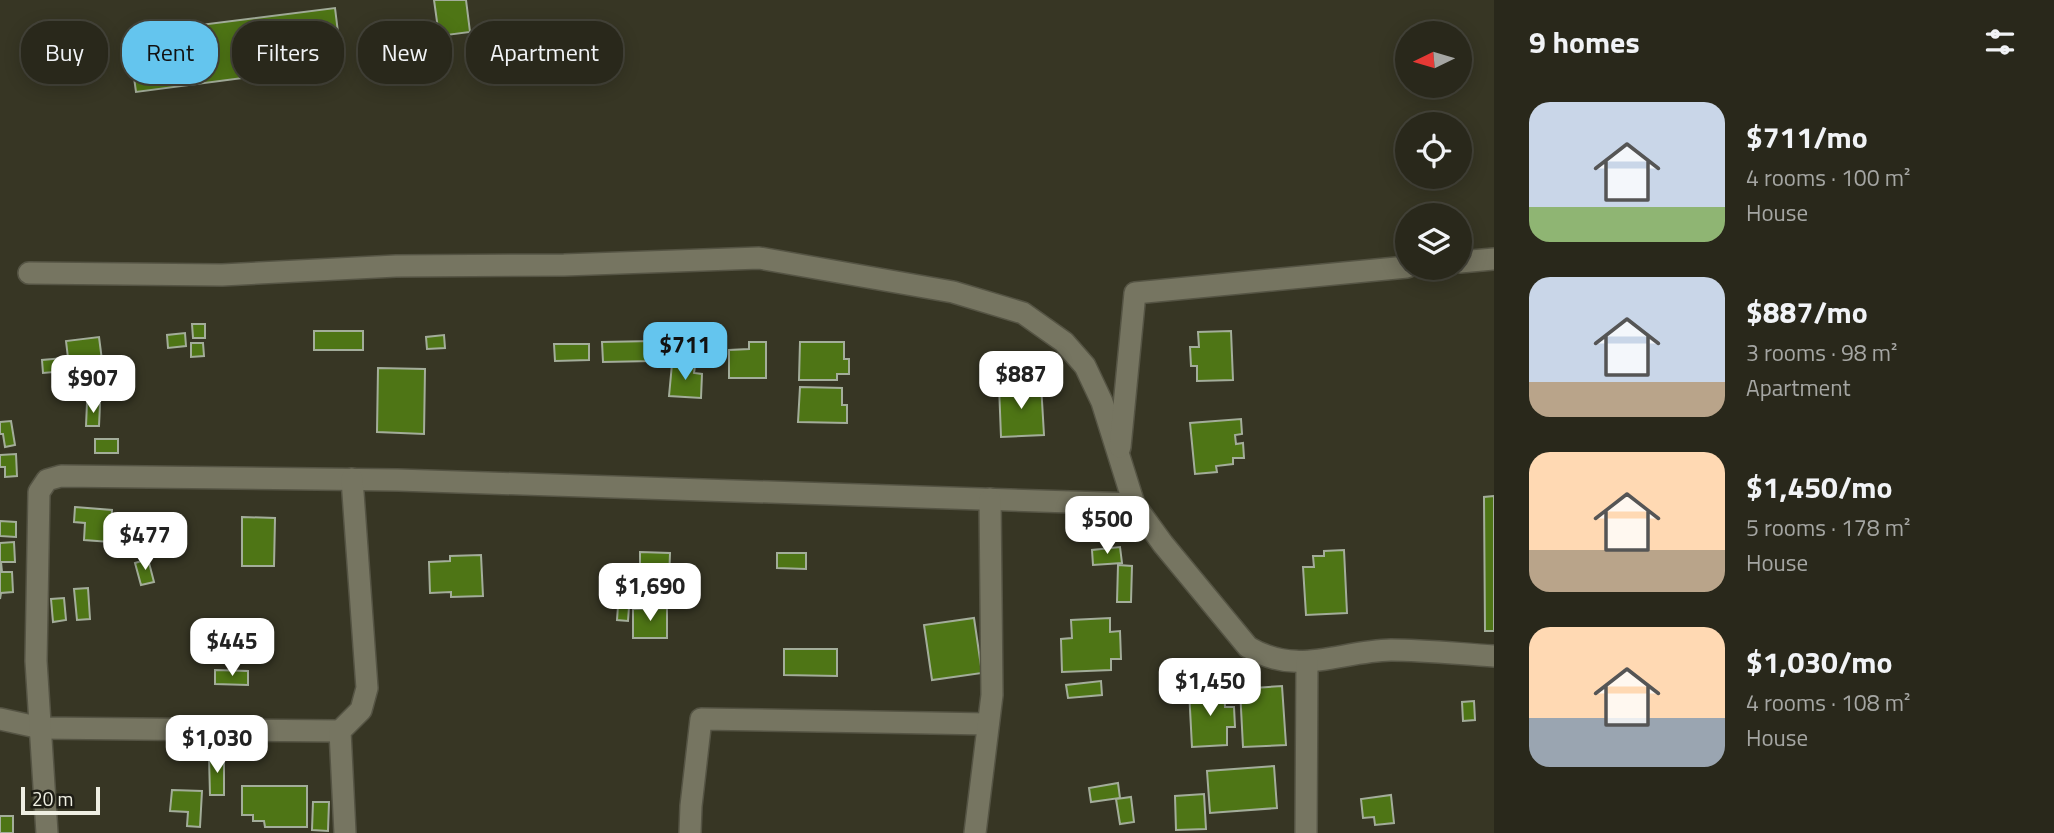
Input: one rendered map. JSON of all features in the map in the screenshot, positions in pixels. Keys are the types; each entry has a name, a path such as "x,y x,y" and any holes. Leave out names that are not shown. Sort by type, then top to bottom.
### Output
{"street":[{"path":"29,273 222,275 396,266 564,265 759,258 953,292 1023,313 1064,342 1085,366 1102,402 1134,504 1163,544 1248,647 1265,657 1307,662 1390,650 1494,656"},
{"path":"1472,261 1494,259"},
{"path":"1119,457 1135,293 1395,268"},
{"path":"47,833 36,661 39,492 47,480 61,476 352,479 1134,504"},
{"path":"0,719 41,728 340,731 361,710 367,688 352,479"},
{"path":"975,833 992,695 990,499"},
{"path":"1306,833 1307,662"},
{"path":"690,833 701,719 988,724"},
{"path":"340,731 345,833"}],"building":[{"path":"434,0 466,0 469,21 466,21 466,33 452,34 452,21 437,21"},
{"path":"335,8 337,21 232,21 232,79 218,81 218,23"},
{"path":"135,84 197,84 136,92"},
{"path":"192,324 205,324 205,338 193,338"},
{"path":"314,331 363,331 363,350 314,350"},
{"path":"1231,331 1233,380 1197,381 1197,366 1191,366 1190,347 1199,347 1198,332"},
{"path":"185,333 186,346 168,348 167,335"},
{"path":"444,335 445,348 427,349 426,337"},
{"path":"99,337 104,376 90,378 88,364 69,366 66,341"},
{"path":"653,341 653,361 603,362 602,342"},
{"path":"749,342 766,342 766,378 729,378 729,350 749,349"},
{"path":"800,342 844,342 844,359 849,359 849,374 837,374 837,380 799,380"},
{"path":"191,343 203,343 204,356 191,357"},
{"path":"554,344 589,344 589,360 555,361"},
{"path":"64,358 65,371 43,373 42,360"},
{"path":"1048,359 1049,373 1035,374 1034,360"},
{"path":"672,364 695,366 694,373 702,374 701,398 669,396"},
{"path":"378,368 425,369 424,434 377,432"},
{"path":"1041,384 1044,435 1001,437 999,386"},
{"path":"800,387 842,388 842,405 847,405 847,423 798,422"},
{"path":"87,403 100,404 99,426 86,426"},
{"path":"1241,419 1242,434 1235,435 1236,444 1243,443 1244,458 1233,458 1233,464 1216,466 1217,472 1195,474 1190,423"},
{"path":"11,421 15,445 5,447 3,434 0,434 0,422"},
{"path":"95,439 118,439 118,453 95,453"},
{"path":"16,454 17,476 5,477 5,467 0,467 0,455"},
{"path":"1494,496 1494,631 1485,631 1484,497"},
{"path":"75,507 112,510 110,542 84,540 85,523 74,522"},
{"path":"242,517 275,518 274,566 242,566"},
{"path":"0,521 16,522 16,537 0,536"},
{"path":"14,542 15,562 1,562 2,572 12,572 13,592 1,593 0,599 0,543"},
{"path":"1120,547 1122,563 1093,565 1092,550"},
{"path":"1344,550 1347,613 1306,615 1303,567 1314,567 1313,556 1324,556 1324,551"},
{"path":"640,552 670,553 669,581 640,580"},
{"path":"777,553 806,553 806,569 777,568"},
{"path":"481,555 483,596 451,597 451,592 430,593 429,562 450,561 450,556"},
{"path":"148,559 154,582 141,585 135,563"},
{"path":"1118,565 1132,566 1131,602 1117,602"},
{"path":"88,588 90,619 77,620 74,589"},
{"path":"64,598 66,620 53,622 51,599"},
{"path":"618,606 629,607 628,621 617,620"},
{"path":"667,608 667,638 633,638 633,609"},
{"path":"974,618 982,673 932,680 924,625"},
{"path":"1110,618 1110,632 1120,631 1121,659 1111,659 1111,670 1062,672 1061,639 1072,638 1071,620"},
{"path":"784,649 837,649 837,676 784,675"},
{"path":"215,670 248,671 248,685 215,684"},
{"path":"1101,681 1102,695 1068,698 1066,685"},
{"path":"1282,686 1286,745 1243,747 1240,689"},
{"path":"1224,688 1225,707 1234,707 1235,727 1227,727 1227,745 1192,747 1189,690"},
{"path":"1474,701 1475,720 1463,721 1462,702"},
{"path":"224,755 224,795 210,795 209,756"},
{"path":"1274,766 1277,808 1210,813 1207,771"},
{"path":"1118,783 1120,798 1091,802 1089,788"},
{"path":"242,786 307,786 307,827 265,827 264,821 253,821 253,815 242,815"},
{"path":"172,790 202,791 200,827 187,826 188,812 170,811"},
{"path":"1204,794 1206,829 1176,830 1175,796"},
{"path":"1391,795 1394,823 1375,825 1374,817 1363,818 1361,799"},
{"path":"1131,797 1134,822 1120,824 1116,799"},
{"path":"313,802 329,802 328,831 312,830"},
{"path":"0,816 13,816 13,833 0,833"}]}
